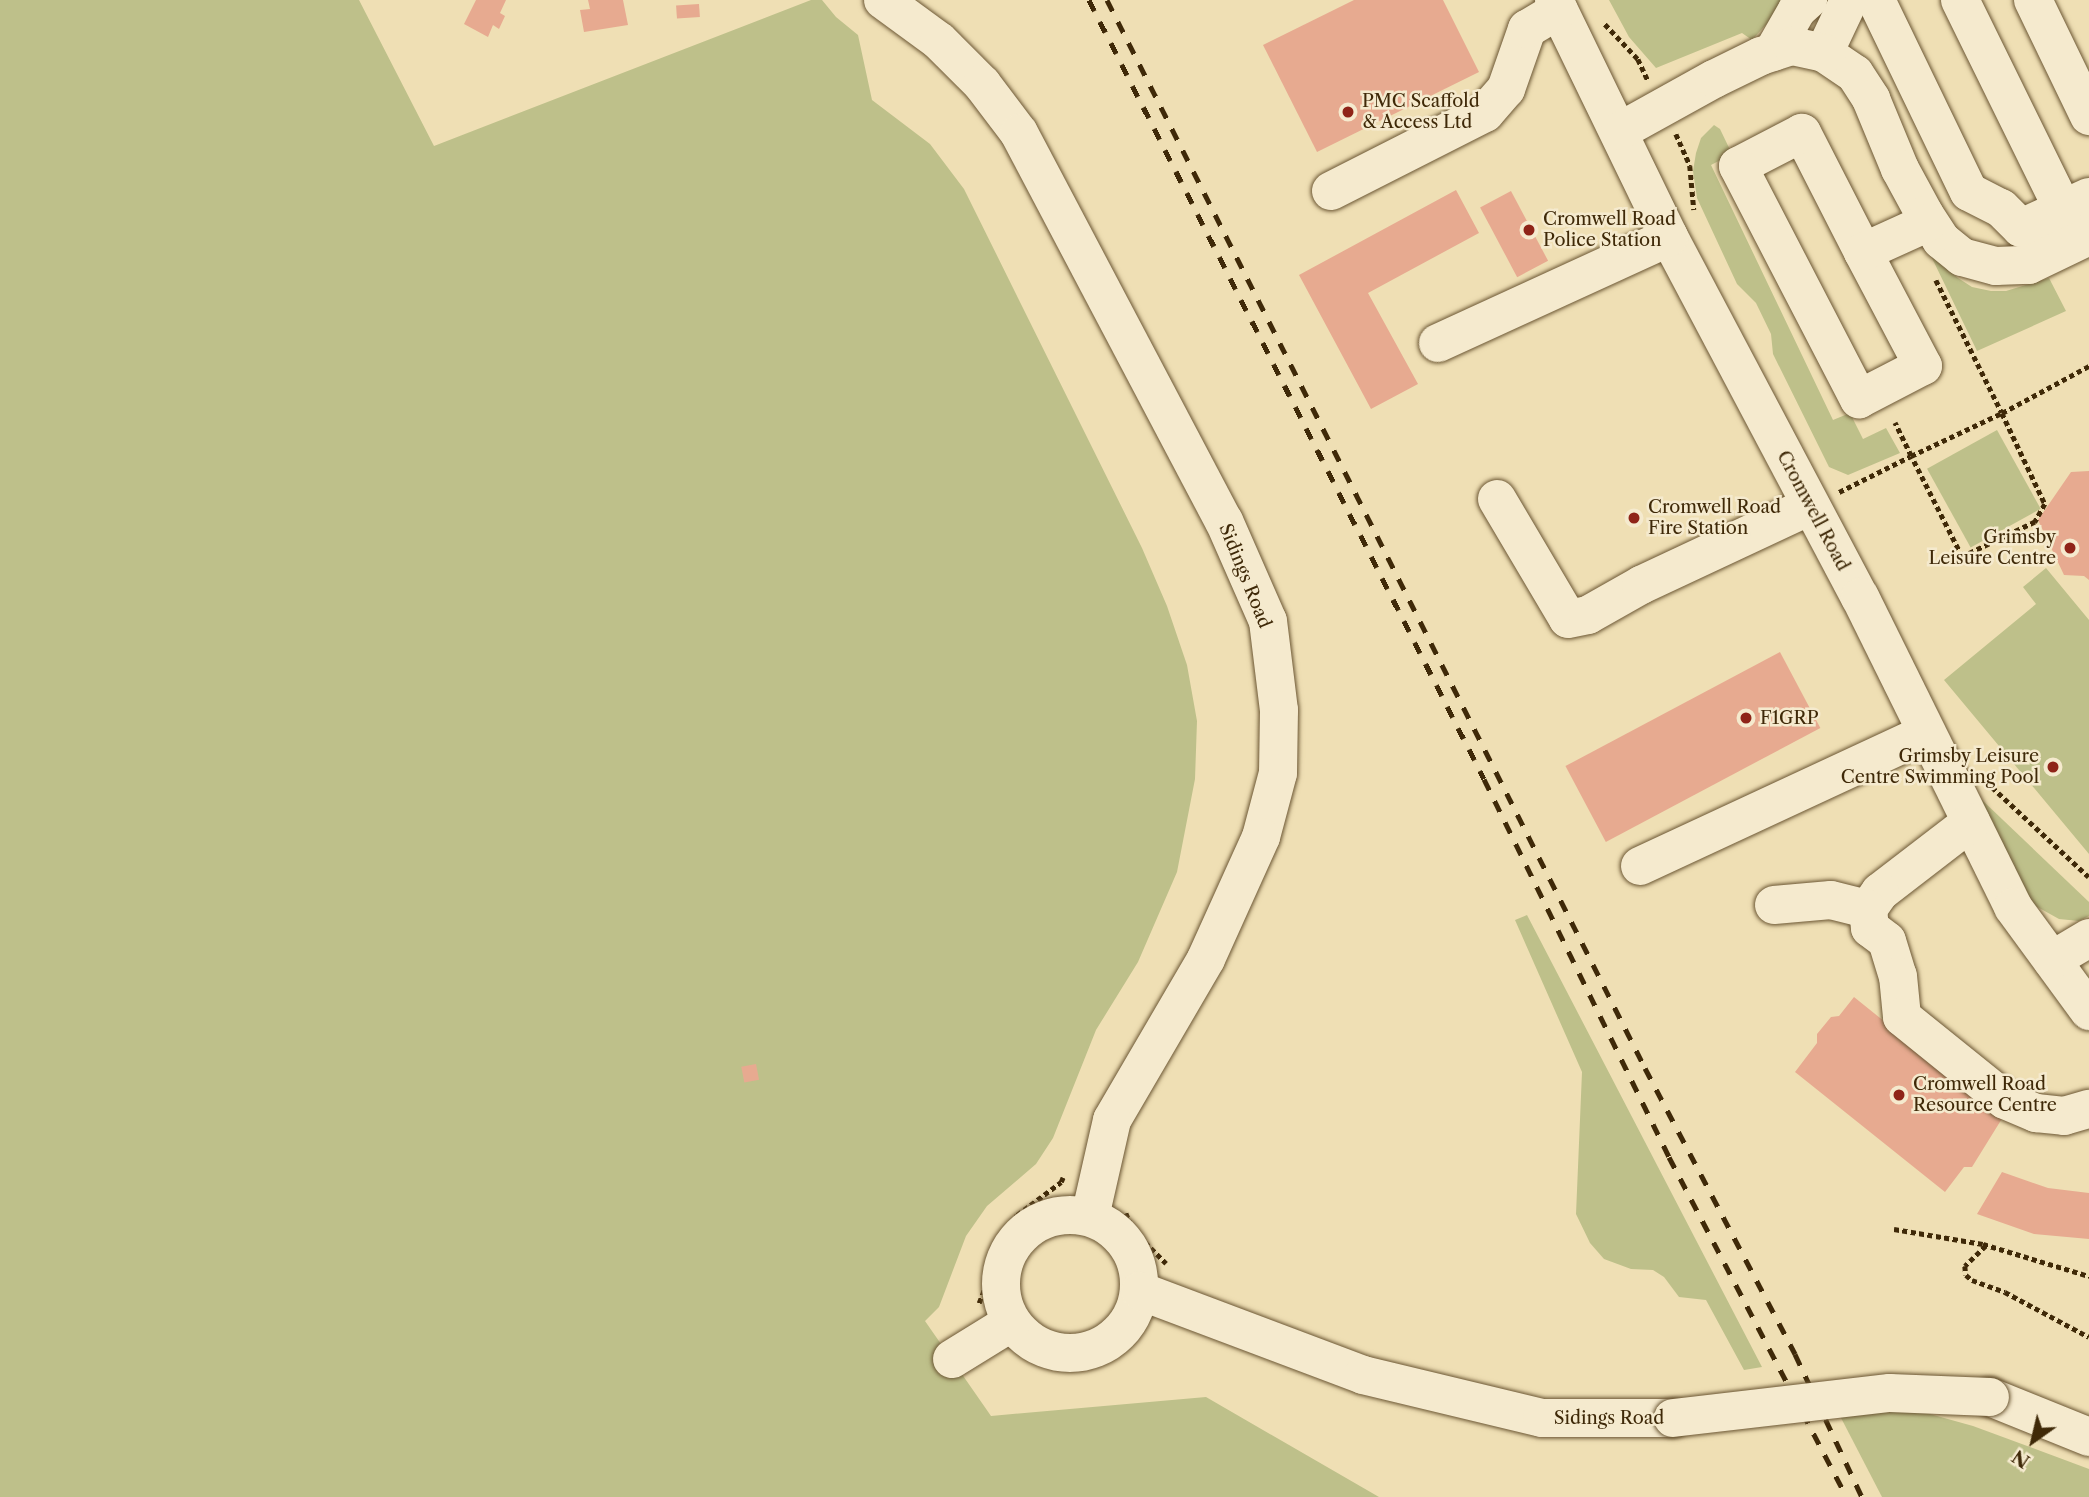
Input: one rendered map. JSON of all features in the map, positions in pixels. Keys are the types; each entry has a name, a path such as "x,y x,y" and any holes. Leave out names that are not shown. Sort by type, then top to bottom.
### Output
{"street":[{"name":"Sidings Road","path":"883,0 939,41 982,84 1019,133 1224,522 1268,621 1279,710 1278,773 1261,837 1206,959 1112,1120 1106,1211"},
{"path":"1773,52 1797,10 1808,0"},
{"path":"1824,53 1849,0"},
{"path":"1876,0 1969,191 2001,208 2021,229 2080,214"},
{"path":"1960,0 2080,214"},
{"path":"2033,0 2089,116"},
{"path":"1331,191 1485,113 1506,89 1527,29 1556,5"},
{"name":"Cromwell Road","path":"1556,5 1620,131 1669,237 1860,597 1925,734 2013,907 2089,1011"},
{"path":"1620,131 1714,79 1792,46 1824,53 1855,74 1871,99 1900,169 1929,222 1941,240 1962,257 1996,266 2029,265 2080,214"},
{"path":"1802,133 1863,252 1923,366 1859,399 1738,166 1802,133"},
{"path":"1863,252 1929,222"},
{"path":"1438,344 1669,237"},
{"path":"1497,499 1568,619 1588,615 1641,585 1810,506"},
{"path":"1640,866 1925,734"},
{"path":"1971,822 1880,892 1868,909 1870,928 1887,941 1898,976 1902,1017 2005,1100 2036,1113 2064,1116 2089,1110"},
{"path":"1774,905 1831,900 1868,909"},
{"path":"2052,960 2089,938"},
{"path":"1106,1211 1111,1227 1128,1244 1138,1266 1140,1290 1134,1314 1120,1334 1100,1347 1069,1354 1045,1349 1028,1340 1012,1322 1002,1300 1003,1268 1012,1245 1042,1220 1106,1211"},
{"name":"Sidings Road","path":"1140,1290 1363,1375 1542,1418 1673,1418 1890,1393 1990,1397 2089,1437"},
{"path":"952,1359 1012,1322"}],"path":[{"path":"1810,506 1911,456 2002,413 2045,504 2035,522 1962,557 1911,456 1895,424"},
{"path":"1989,785 2089,877"},
{"path":"974,1315 987,1282 991,1251 1017,1216 1061,1182 1065,1172"},
{"path":"1106,1211 1133,1230 1173,1267"},
{"path":"1894,1229 1987,1245 2089,1276"},
{"path":"1987,1245 1965,1266 1966,1275 1972,1280 2005,1292 2089,1337"}],"green space":[{"path":"0,0 359,0 434,146 811,0 822,0 836,17 858,35 872,100 930,144 964,189 1142,548 1167,606 1187,665 1197,721 1195,779 1177,872 1138,962 1096,1030 1053,1138 1036,1164 987,1206 966,1236 939,1307 925,1321 991,1416 1206,1397 1379,1497 0,1497"},
{"path":"1609,0 1788,0 1752,40 1742,33 1656,68 1629,37"},
{"path":"1714,125 1720,129 1732,154 1711,165 1833,420 1850,413 1863,439 1886,428 1900,453 1848,475 1829,467 1773,354 1771,334 1756,303 1737,284 1697,198 1693,171 1696,153 1701,138"},
{"path":"1931,256 1972,287 1991,291 2006,291 2049,278 2066,311 1977,351"},
{"path":"1997,430 2041,509 1971,548 1927,469"},
{"name":"Grimsby Leisure Centre Swimming Pool","path":"2046,568 2089,620 2089,854 1944,680 2036,604 2023,587"},
{"path":"1961,780 2089,902 2089,916 2079,921 2059,919 2032,904"},
{"path":"1527,915 1762,1367 1744,1370 1706,1300 1679,1297 1664,1277 1653,1270 1631,1269 1604,1259 1590,1243 1576,1214 1582,1072 1515,920"},
{"path":"1919,1411 1973,1426 2089,1469 2089,1497 1882,1497 1839,1414"}],"building":[{"path":"476,0 506,0 500,13 505,16 499,29 493,25 488,37 464,24"},
{"path":"588,0 623,0 628,25 584,32 580,10 590,9"},
{"name":"PMC Scaffold & Access Ltd","path":"1354,0 1443,0 1479,72 1317,152 1263,45"},
{"path":"699,4 700,17 677,19 676,6"},
{"path":"1456,190 1479,233 1368,293 1418,384 1371,409 1299,275"},
{"path":"1511,191 1548,261 1517,277 1480,207"},
{"name":"Grimsby Leisure Centre","path":"2089,471 2089,580 2084,576 2064,575 2038,520 2071,472"},
{"path":"1780,652 1820,728 1606,842 1565,766"},
{"name":"Cromwell Road Resource Centre","path":"1854,997 2003,1117 1972,1167 1964,1167 1945,1192 1795,1072 1817,1043 1817,1034 1831,1017 1839,1016"},
{"path":"756,1064 759,1080 744,1083 741,1067"},
{"path":"2002,1172 2048,1188 2089,1193 2089,1239 2034,1234 1977,1214"}],"railway":[{"path":"1089,0 1484,779 1669,1157 1847,1497"},
{"path":"1107,0 1645,1068 1795,1354 1862,1497"}],"place":[{"name":"PMC Scaffold & Access Ltd","path":"1348,112"},
{"name":"Cromwell Road Police Station","path":"1529,230"},
{"name":"Cromwell Road Fire Station","path":"1634,518"},
{"name":"Grimsby Leisure Centre","path":"2070,548"},
{"name":"F1GRP","path":"1746,718"},
{"name":"Grimsby Leisure Centre Swimming Pool","path":"2053,767"},
{"name":"Cromwell Road Resource Centre","path":"1899,1095"}]}
